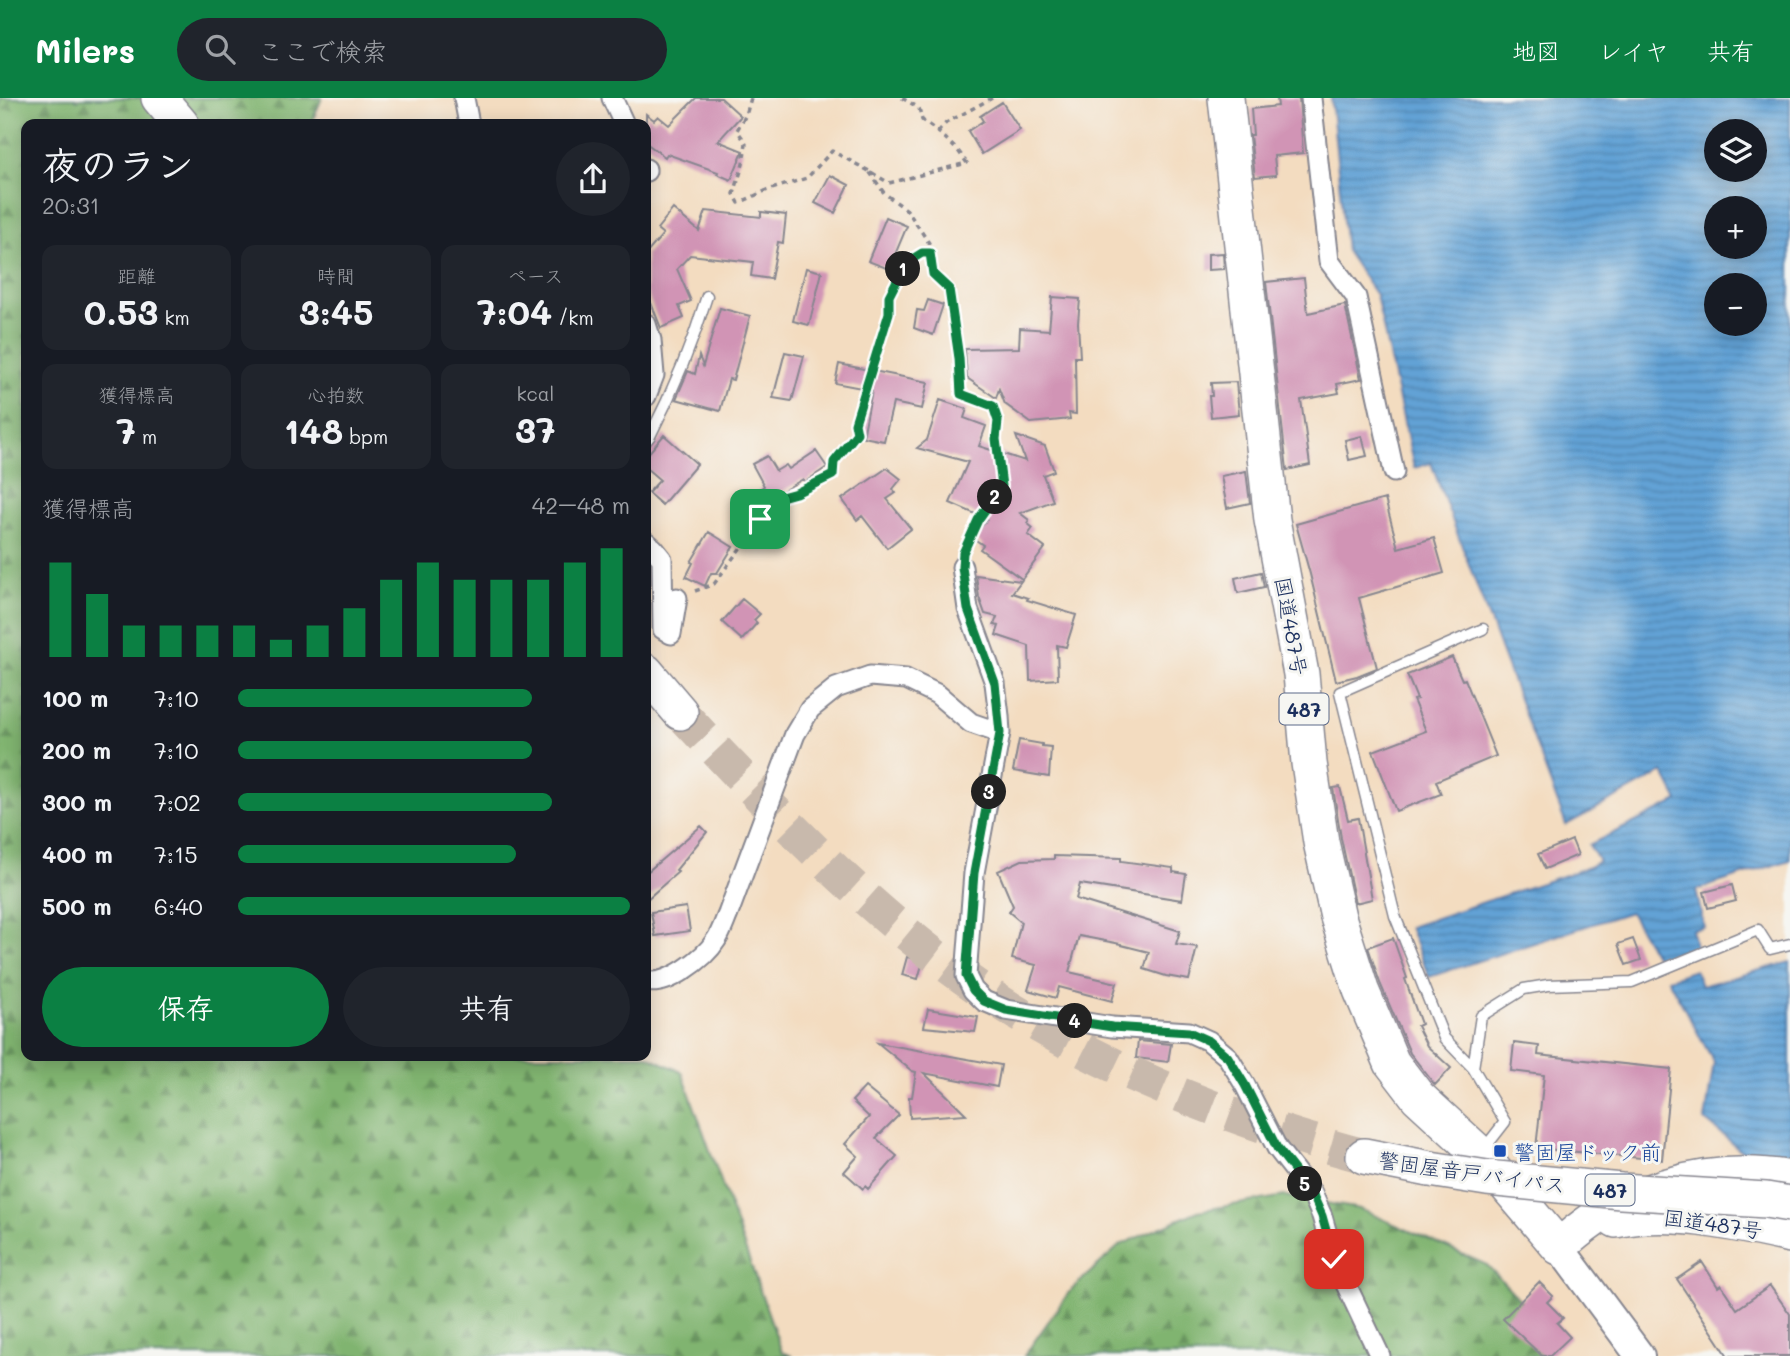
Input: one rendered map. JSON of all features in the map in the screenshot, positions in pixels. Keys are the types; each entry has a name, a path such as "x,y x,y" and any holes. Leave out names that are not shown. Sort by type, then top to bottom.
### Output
{"highway":[{"name":"国道487号","path":"1226,98 1272,520 1301,674 1309,763 1321,842 1338,918 1361,990 1392,1063 1418,1097 1480,1154 1559,1247"},
{"path":"651,678 680,712"},
{"name":"警固屋音戸バイパス","path":"1364,1156 1486,1178 1790,1204"},
{"name":"国道487号","path":"1559,1247 1577,1231 1625,1202 1664,1189 1711,1177 1737,1174 1790,1179"},
{"name":"国道487号","path":"1559,1247 1609,1221 1657,1215 1709,1220 1790,1235"}],"street":[{"path":"464,98 468,119"},
{"path":"612,98 622,119"},
{"path":"1311,98 1329,261 1356,297 1394,472"},
{"path":"651,340 654,375 651,383"},
{"path":"651,546 662,559 663,629 671,634 677,598"},
{"path":"962,567 968,609 995,683 1000,733 974,873 966,976 973,990 984,1001 1006,1010 1112,1027 1189,1032 1209,1041 1228,1057 1277,1148 1312,1193 1322,1216 1334,1259 1380,1356"},
{"path":"651,983 673,976 698,961 716,941 795,734 810,709 836,688 870,676 906,679 937,694 971,723 1000,733"},
{"path":"1559,1247 1640,1356"}],"lane":[{"path":"651,434 693,341 707,296"},
{"path":"1480,1154 1505,1122 1473,1068 1444,1038 1395,916 1340,692 1483,629"},
{"path":"1473,1068 1481,1016 1524,989 1548,985 1632,982 1758,929 1770,949 1790,944"}],"path":[{"path":"751,98 746,115 737,130 746,143 734,194 739,203 765,191 807,178 832,151 889,183 967,163 959,152 922,120 919,108 902,98"},
{"path":"938,132 946,123 992,98"},
{"path":"869,170 884,193 908,210 929,243 933,274 949,289 959,358 961,394 993,406 998,421 996,439 1002,486 978,520 963,553 962,567"},
{"path":"677,598 714,584 771,500 796,493 833,475 834,462 857,433 855,423 889,313 889,296 906,263 922,253 930,253"}],"green space":[{"path":"0,98 322,98 313,119 21,119 21,1061 651,1061 651,1057 682,1072 782,1352 792,1356 0,1356"},
{"path":"1285,1196 1360,1209 1487,1265 1540,1321 1545,1356 1024,1356 1070,1291 1120,1245 1198,1211"}],"water":[{"path":"1331,98 1790,98 1790,860 1696,890 1704,927 1691,930 1697,949 1660,964 1630,912 1429,977 1409,927 1589,867 1599,861 1589,845 1678,801 1663,772 1566,825 1431,463 1414,468 1376,295 1346,251"},
{"path":"1790,962 1790,1159 1743,1152 1705,1120 1714,1062 1668,979 1695,970 1701,986"}],"building":[{"path":"696,98 721,98 741,116 718,141 743,151 731,180 717,174 718,172 667,154 665,157 651,147 651,119 646,119 646,114 654,120 658,116 669,125"},
{"path":"1277,98 1299,98 1303,153 1274,156 1276,175 1255,177 1250,135 1253,135 1251,109 1278,106"},
{"path":"1002,102 1020,130 982,154 968,131 983,121 980,116"},
{"path":"830,175 849,185 835,213 815,203"},
{"path":"673,209 699,231 706,211 761,217 761,212 786,215 783,243 778,242 771,279 751,276 753,262 690,255 677,269 691,301 679,306 684,318 661,328 651,303 651,248 663,234 657,229"},
{"path":"886,217 907,226 889,269 868,261"},
{"path":"1223,253 1224,269 1208,270 1208,254"},
{"path":"806,268 822,272 809,325 793,321"},
{"path":"1304,278 1308,313 1345,305 1361,379 1337,384 1339,393 1301,400 1310,465 1287,470 1266,282"},
{"path":"1052,297 1080,299 1080,357 1075,357 1076,414 1069,413 1070,419 1031,423 1005,404 999,389 996,398 967,378 965,349 1019,348 1020,328 1049,330"},
{"path":"928,300 943,305 933,335 914,328 917,310 924,311"},
{"path":"720,308 750,316 733,380 729,379 720,411 676,399 688,371 695,374 699,356 703,366"},
{"path":"785,352 804,356 792,401 773,398"},
{"path":"839,364 928,382 922,409 893,403 884,441 863,437 872,390 835,383"},
{"path":"1236,382 1239,414 1211,417 1211,383"},
{"path":"940,400 967,409 964,418 986,426 979,446 1025,461 1016,436 1045,446 1054,471 1043,475 1053,501 1020,513 1029,520 1027,523 1033,528 1028,535 1045,548 1022,579 980,549 983,545 973,538 987,519 950,503 968,462 917,448 927,440"},
{"path":"664,435 697,464 662,505 651,496 651,490 660,480 651,472 651,450"},
{"path":"1362,436 1367,456 1349,460 1345,440"},
{"path":"816,451 827,467 805,482 803,479 761,504 754,493 764,486 752,464 767,456 776,471 786,465 789,469"},
{"path":"887,468 901,479 893,489 896,493 887,499 911,529 887,548 862,516 857,520 842,499"},
{"path":"1246,471 1250,503 1227,508 1221,476"},
{"path":"1385,499 1398,548 1434,538 1444,573 1359,598 1377,668 1336,681 1296,524"},
{"path":"709,532 733,547 717,573 711,573 705,586 686,577 693,563 691,562"},
{"path":"1261,572 1264,587 1238,593 1235,578"},
{"path":"976,575 1021,581 1012,593 1076,615 1066,647 1057,645 1058,679 1030,681 1029,646 996,635 999,626 994,625 997,617 985,614"},
{"path":"742,599 760,614 754,620 757,623 742,640 722,622"},
{"path":"1452,657 1462,680 1465,679 1496,756 1436,781 1441,794 1396,811 1373,751 1426,731 1413,700 1417,699 1407,675"},
{"path":"1019,740 1051,747 1049,777 1013,771"},
{"path":"1340,787 1348,820 1358,818 1372,899 1355,903 1333,788"},
{"path":"701,826 707,832 676,870 678,872 651,896 651,869"},
{"path":"1572,840 1578,855 1545,869 1538,854"},
{"path":"1054,856 1121,858 1121,861 1173,868 1173,872 1186,874 1182,900 1080,884 1076,899 1180,931 1176,944 1197,947 1189,980 1144,969 1149,952 1079,936 1069,972 1117,983 1112,1001 1059,987 1056,998 1028,990 1036,965 1012,959 1021,922 1009,912 1013,906 998,871 1022,860 1054,859"},
{"path":"1732,885 1736,901 1708,908 1704,892"},
{"path":"686,907 690,931 655,936 651,912"},
{"path":"1393,938 1421,1024 1417,1026 1427,1046 1451,1068 1435,1085 1410,1053 1380,983 1368,947"},
{"path":"1633,939 1641,960 1626,965 1618,944"},
{"path":"907,957 923,961 918,979 902,975"},
{"path":"928,1009 978,1017 975,1032 924,1027"},
{"path":"1138,1041 1171,1044 1168,1062 1136,1058"},
{"path":"878,1043 1001,1065 997,1087 924,1073 966,1114 910,1118 909,1097 912,1097 916,1072"},
{"path":"1514,1043 1539,1046 1538,1055 1671,1069 1662,1160 1536,1148 1544,1075 1511,1071"},
{"path":"865,1087 899,1115 876,1138 897,1156 868,1189 865,1186 863,1189 844,1172 858,1156 845,1144 869,1117 852,1101"},
{"path":"1702,1262 1737,1309 1770,1286 1790,1314 1790,1356 1728,1356 1677,1279"},
{"path":"1539,1282 1553,1296 1547,1302 1563,1318 1557,1323 1570,1337 1550,1356 1542,1356 1503,1319"}],"tunnel":[{"path":"680,712 786,823 860,894 980,989 1070,1043 1165,1088 1263,1126 1364,1156"}],"place":[{"name":"警固屋ドック前","path":"1500,1151"}],"route":[{"path":"760,519 771,500 796,493 833,475 834,462 857,433 855,423 889,313 889,296 906,263 922,253 930,253 933,274 949,289 959,358 961,394 993,406 998,421 996,439 1002,486 978,520 963,553 962,567 968,609 995,683 1000,733 974,873 966,976 973,990 984,1001 1006,1010 1112,1027 1189,1032 1209,1041 1228,1057 1277,1148 1312,1193 1322,1216 1334,1259"}]}
